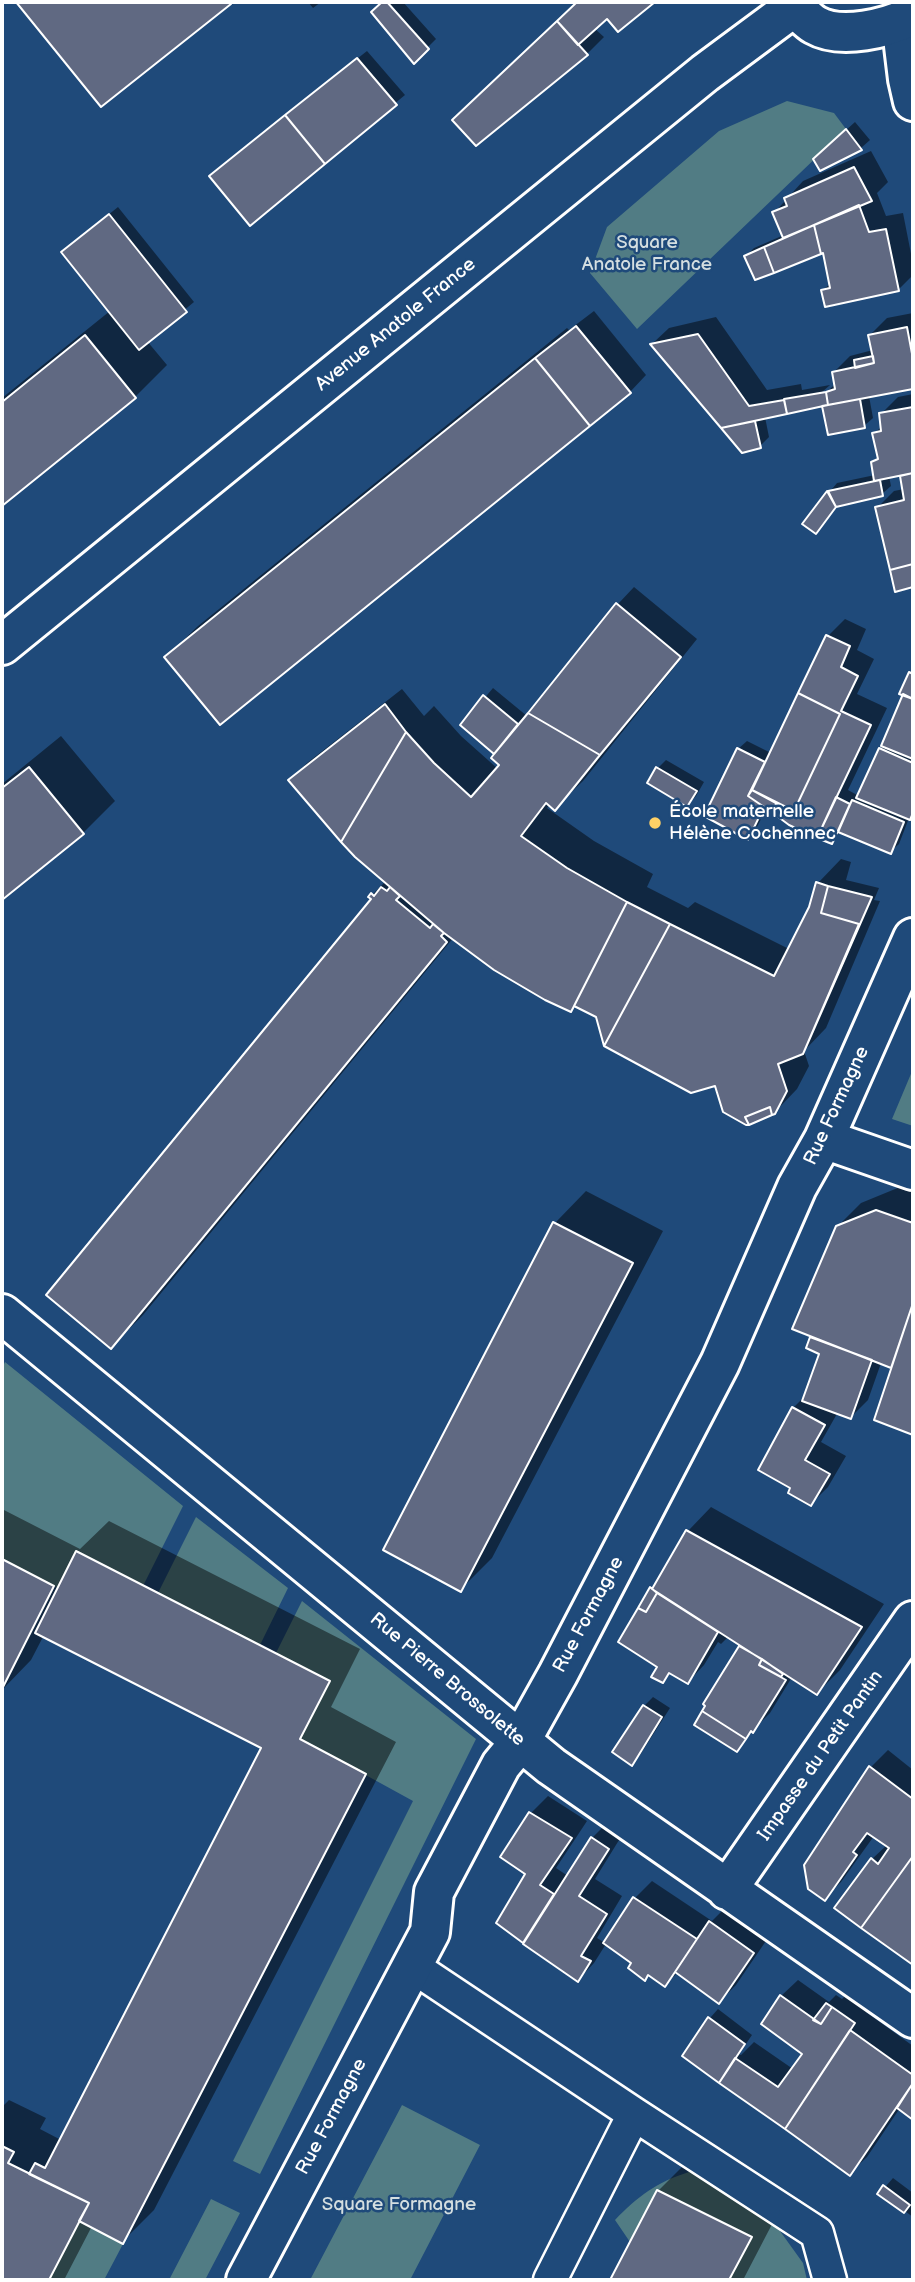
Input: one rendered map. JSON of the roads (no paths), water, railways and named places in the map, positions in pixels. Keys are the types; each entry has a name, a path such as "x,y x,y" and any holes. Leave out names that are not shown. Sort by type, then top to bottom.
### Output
{"street":[{"path":"793,5 817,27 851,33 907,18 908,79 913,101"},
{"name":"Avenue Anatole France","path":"2,645 705,73 793,5"},
{"name":"Rue Formagne","path":"246,2280 429,1932 434,1892 501,1765 520,1742 558,1674 720,1363 797,1187 824,1139 913,938"},
{"path":"824,1139 913,1170"},
{"name":"Rue Pierre Brossolette","path":"2,1314 551,1766 913,2018"},
{"name":"Impasse du Petit Pantin","path":"727,1890 913,1621"}],"lane":[{"path":"412,1966 817,2233 830,2280"},
{"path":"550,2280 634,2114"}],"place":[{"name":"École maternelle Hélène Cochennec","path":"655,823"}],"park label":[{"name":"Square Anatole France","path":"647,254"},
{"name":"Square Formagne","path":"399,2205"}]}
